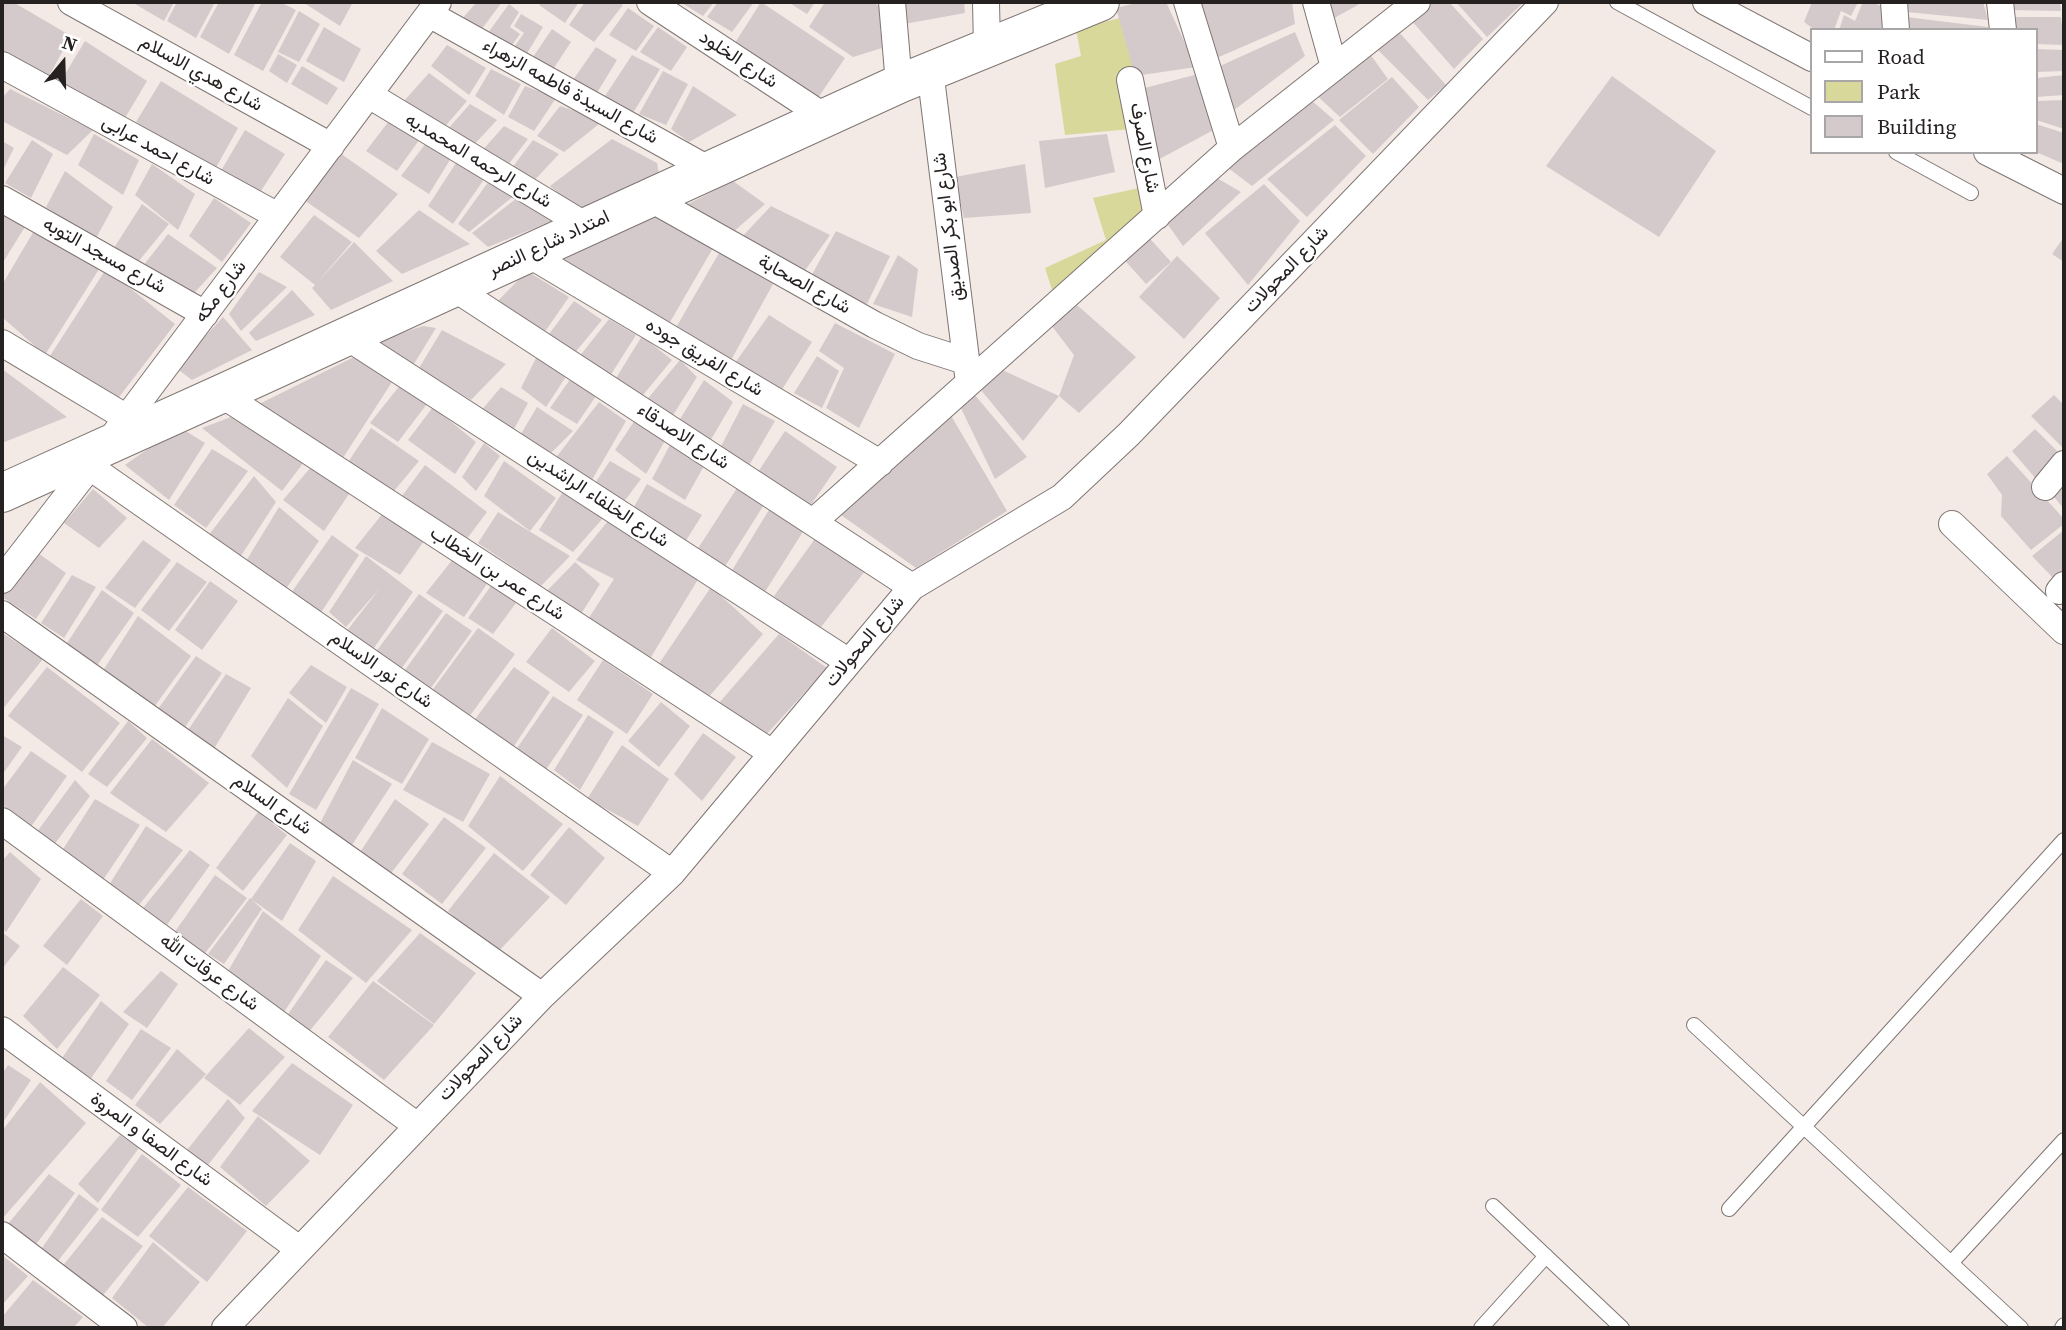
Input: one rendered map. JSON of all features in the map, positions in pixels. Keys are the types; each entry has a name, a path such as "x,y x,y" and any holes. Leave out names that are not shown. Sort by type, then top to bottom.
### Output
{"street":[{"name":"شارع هدي الاسلام","path":"71,2 331,146"},
{"name":"شارع الخلود","path":"650,2 825,117"},
{"path":"986,2 987,47"},
{"name":"امتداد شارع النصر","path":"8,483 107,444 221,394 914,77 1100,2"},
{"path":"1187,2 1232,148"},
{"path":"1316,2 1334,67"},
{"path":"813,522 880,463 967,372 1157,216 1232,148 1417,2"},
{"name":"شارع المحولات","path":"225,1328 542,996 672,873 912,587 1062,497 1129,434 1545,2"},
{"path":"1706,2 1811,57"},
{"path":"1894,2 1896,28"},
{"path":"2000,2 2003,28"},
{"name":"شارع ابو بكر الصديق","path":"890,3 914,77 967,372"},
{"name":"شارع مكه","path":"2,580 434,8"},
{"name":"شارع السيدة فاطمه الزهراء","path":"434,8 710,170"},
{"name":"شارع احمد عرابى","path":"2,65 278,216"},
{"name":"شارع الصرف","path":"1130,80 1157,216"},
{"name":"شارع الرحمه المحمديه","path":"369,95 587,226"},
{"path":"1996,154 2021,160 2064,191"},
{"name":"شارع الصحابة","path":"649,198 875,325 967,372"},
{"name":"شارع مسجد التوبه","path":"2,199 205,314"},
{"name":"شارع الفريق جوده","path":"527,254 880,463"},
{"name":"شارع الاصدقاء","path":"454,288 912,587"},
{"name":"شارع الخلفاء الراشدين","path":"348,337 849,662"},
{"path":"2,343 107,444"},
{"name":"شارع عمر بن الخطاب","path":"221,394 772,753"},
{"name":"شارع نور الاسلام","path":"107,444 672,873"},
{"path":"2045,487 2064,464"},
{"path":"1952,524 2064,631"},
{"name":"شارع السلام","path":"2,614 542,996"},
{"name":"شارع عرفات الله","path":"2,821 416,1125"},
{"name":"شارع الصفا و المروة","path":"2,1031 299,1249"},
{"path":"2,1235 124,1328"}],"lane":[{"path":"1617,2 1811,107"},
{"path":"1900,154 1971,192"},
{"path":"1729,1209 2064,840"},
{"path":"1694,1025 2021,1328"},
{"path":"1951,1263 2064,1140"},
{"path":"1493,1206 1622,1328"},
{"path":"1481,1328 1546,1256"}],"green space":[{"path":"1136,14 1142,128 1065,135 1055,64 1081,56 1076,29"},
{"path":"1139,188 1154,225 1056,302 1045,268 1106,240 1093,198"}],"building":[{"path":"2,2 13,2 71,36 44,85 2,59"},
{"path":"174,2 164,21 135,4"},
{"path":"177,2 215,2 196,38 167,21"},
{"path":"219,2 256,2 229,54 200,37"},
{"path":"262,2 280,2 296,10 263,71 234,55"},
{"path":"304,2 353,2 340,26"},
{"path":"477,2 502,2 478,34 460,21"},
{"path":"542,2 579,2 565,23 539,5"},
{"path":"585,2 618,2 623,5 594,42 569,25"},
{"path":"680,2 714,2 703,16"},
{"path":"718,2 754,2 732,32 707,17"},
{"path":"761,2 845,58 818,98 733,46"},
{"path":"788,2 815,2 807,14"},
{"path":"825,2 873,2 879,6 882,48 853,57 809,27"},
{"path":"902,2 964,2 965,13 904,24"},
{"path":"1140,2 1166,2 1196,67 1135,76 1116,8"},
{"path":"1197,2 1292,2 1295,24 1212,60"},
{"path":"1322,2 1363,2 1329,21"},
{"path":"1428,2 1449,2 1483,39 1454,69 1411,20"},
{"path":"1456,2 1524,2 1487,37"},
{"path":"1812,2 1858,2 1851,16 1841,11 1835,28 1812,28 1804,22"},
{"path":"1863,2 1889,9 1885,28 1840,28 1844,15 1855,21"},
{"path":"1905,2 1983,2 1988,20 1907,12"},
{"path":"2009,2 2060,2 2061,11 2010,10"},
{"path":"509,4 519,12 510,27 520,34 507,52 485,37"},
{"path":"628,8 654,26 636,51 609,35"},
{"path":"299,11 320,24 299,62 278,52"},
{"path":"521,14 543,27 523,60 510,53 524,33 514,26"},
{"path":"1906,17 1988,28 1907,28"},
{"path":"2012,17 2061,17 2064,45 2038,44 2038,28 2013,28"},
{"path":"324,27 361,49 344,82 306,61"},
{"path":"658,27 687,47 671,71 640,52"},
{"path":"552,29 571,42 550,74 529,63"},
{"path":"1295,32 1305,56 1225,117 1209,71"},
{"path":"1399,32 1446,85 1428,100 1377,49"},
{"path":"85,41 147,81 122,123 59,84"},
{"path":"447,45 486,68 469,95 431,66"},
{"path":"596,47 617,60 592,101 566,90"},
{"path":"2038,49 2064,50 2064,71 2038,72"},
{"path":"278,54 297,65 287,83 269,71"},
{"path":"1370,54 1388,79 1340,117 1314,93"},
{"path":"632,55 660,69 633,113 603,99"},
{"path":"302,66 338,88 327,105 291,84"},
{"path":"491,69 521,84 504,115 475,96"},
{"path":"663,71 688,84 666,125 639,114"},
{"path":"429,73 467,101 442,130 403,102"},
{"path":"1202,73 1219,127 1154,162 1141,89"},
{"path":"2064,75 2064,95 2038,97 2038,78"},
{"path":"1612,76 1716,151 1659,237 1546,166"},
{"path":"1392,77 1419,107 1373,154 1339,120"},
{"path":"161,81 238,128 213,173 136,122"},
{"path":"525,86 556,98 534,131 508,117"},
{"path":"693,86 737,115 689,142 671,129"},
{"path":"10,89 93,130 67,155 2,121 2,98"},
{"path":"1311,100 1334,120 1252,186 1223,164"},
{"path":"2064,100 2064,129 2038,121 2038,101"},
{"path":"470,104 497,120 469,150 446,131"},
{"path":"560,106 604,120 564,152 537,136"},
{"path":"392,117 422,136 397,171 366,151"},
{"path":"1335,125 1366,156 1307,217 1267,179"},
{"path":"2038,125 2064,133 2064,164 2038,153"},
{"path":"504,126 528,139 505,169 480,153"},
{"path":"245,130 285,154 257,197 219,174"},
{"path":"94,134 139,160 123,195 78,165"},
{"path":"1107,134 1115,172 1045,188 1039,141"},
{"path":"429,139 453,155 429,194 401,176"},
{"path":"612,139 657,163 660,180 581,214 550,186"},
{"path":"32,140 53,154 31,198 5,183"},
{"path":"533,140 559,154 530,185 508,173"},
{"path":"2,141 14,148 2,172"},
{"path":"340,153 398,194 359,238 304,200"},
{"path":"458,160 485,178 453,224 428,206"},
{"path":"152,164 195,194 178,230 135,195"},
{"path":"1025,164 1031,213 964,218 955,177"},
{"path":"65,171 113,207 94,242 46,207"},
{"path":"1210,174 1241,192 1183,246 1164,219"},
{"path":"489,181 515,195 469,232 458,224"},
{"path":"733,181 765,204 732,233 688,204"},
{"path":"1264,184 1300,221 1248,285 1205,233"},
{"path":"214,198 251,223 222,262 189,236"},
{"path":"517,198 552,221 488,247 472,233"},
{"path":"142,204 169,224 134,267 112,251"},
{"path":"771,206 830,235 804,272 739,240"},
{"path":"2,209 28,222 2,264"},
{"path":"419,210 470,244 402,274 376,251"},
{"path":"661,213 713,248 666,329 552,265"},
{"path":"314,215 352,242 317,283 354,242 393,281 331,310 312,288 315,285 280,257"},
{"path":"38,224 101,266 45,355 2,317 2,285"},
{"path":"836,231 890,256 867,304 809,280"},
{"path":"1145,233 1171,262 1146,284 1119,254"},
{"path":"168,234 217,268 186,302 139,271"},
{"path":"2064,237 2064,262 2052,254"},
{"path":"719,253 773,284 730,362 674,331"},
{"path":"898,255 918,269 912,317 873,304"},
{"path":"1177,256 1220,298 1184,339 1139,297"},
{"path":"106,269 175,324 113,405 50,356"},
{"path":"527,271 569,297 544,333 494,305"},
{"path":"259,272 287,287 241,331 229,314"},
{"path":"292,290 315,315 256,341 249,333"},
{"path":"574,301 602,320 573,355 546,338"},
{"path":"1077,305 1136,357 1079,413 1059,396 1074,355 1051,325"},
{"path":"769,315 812,342 781,391 735,363"},
{"path":"223,317 252,350 192,380 176,368"},
{"path":"609,319 636,335 605,384 575,362"},
{"path":"835,323 895,354 859,428 826,408 844,368 819,351"},
{"path":"423,326 436,328 412,367 377,341"},
{"path":"442,330 506,364 471,400 419,368"},
{"path":"642,336 672,360 638,401 613,383"},
{"path":"540,350 571,369 546,407 521,388"},
{"path":"356,356 392,382 339,464 251,408"},
{"path":"817,356 839,371 822,408 794,393"},
{"path":"680,360 697,377 670,420 644,403"},
{"path":"2,369 67,417 2,443"},
{"path":"1000,369 1059,396 1023,441 976,384"},
{"path":"576,371 602,387 577,424 550,408"},
{"path":"704,380 733,402 706,448 677,424"},
{"path":"401,384 430,400 398,442 370,423"},
{"path":"501,387 528,403 512,433 480,412"},
{"path":"969,388 1027,457 995,479 958,402"},
{"path":"2054,395 2064,405 2064,449 2031,416"},
{"path":"599,402 626,421 589,485 554,460"},
{"path":"743,404 775,421 744,474 716,456"},
{"path":"433,407 476,442 455,474 408,440"},
{"path":"537,407 573,431 548,456 518,439"},
{"path":"946,407 1007,511 916,568 841,515"},
{"path":"231,417 304,462 282,491 202,428"},
{"path":"635,420 666,439 646,474 615,450"},
{"path":"179,427 205,443 169,500 125,465"},
{"path":"371,428 419,461 389,497 346,465"},
{"path":"2035,429 2061,455 2037,480 2012,451"},
{"path":"785,431 837,467 806,512 756,475"},
{"path":"672,441 705,464 685,500 652,479"},
{"path":"484,443 500,456 476,491 462,477"},
{"path":"212,449 248,471 206,528 174,505"},
{"path":"2007,456 2064,519 2064,524 2031,550 2001,516 2002,495 1987,474"},
{"path":"504,461 556,498 530,531 484,496"},
{"path":"610,461 641,479 623,503 595,483"},
{"path":"425,465 487,512 460,548 396,504"},
{"path":"311,467 351,491 324,531 283,500"},
{"path":"254,476 276,502 235,565 208,536"},
{"path":"2064,476 2064,509 2050,492"},
{"path":"647,484 702,515 682,547 631,512"},
{"path":"737,488 767,500 724,568 697,550"},
{"path":"93,489 127,518 99,548 64,523"},
{"path":"564,490 604,517 573,552 539,530"},
{"path":"772,505 804,530 763,595 731,572"},
{"path":"279,507 319,541 279,599 240,571"},
{"path":"498,512 570,556 541,586 478,543"},
{"path":"383,513 424,541 400,575 355,548"},
{"path":"608,521 700,576 645,667 583,627 614,579 576,560"},
{"path":"2064,530 2064,578 2059,584 2032,556"},
{"path":"819,533 865,571 817,632 774,596"},
{"path":"332,535 359,555 316,620 286,600"},
{"path":"143,540 171,560 135,608 105,588"},
{"path":"31,548 66,573 36,619 2,597 2,586"},
{"path":"366,556 413,592 367,658 339,641 380,588 346,627 329,612"},
{"path":"453,559 489,581 464,617 426,593"},
{"path":"177,562 207,582 169,631 141,610"},
{"path":"575,562 600,584 576,622 540,598"},
{"path":"72,575 96,587 64,638 41,623"},
{"path":"210,581 238,601 202,650 175,630"},
{"path":"493,583 516,603 493,634 468,618"},
{"path":"711,587 763,634 701,706 654,671"},
{"path":"102,590 134,613 96,667 67,643"},
{"path":"419,594 443,611 401,669 375,653"},
{"path":"446,613 472,631 428,692 405,670"},
{"path":"138,616 191,656 152,710 104,669"},
{"path":"478,628 515,654 469,717 431,692"},
{"path":"552,628 595,661 569,692 526,662"},
{"path":"2,633 43,659 2,710"},
{"path":"779,634 827,668 764,737 719,703"},
{"path":"196,656 222,673 181,733 155,713"},
{"path":"603,660 653,694 627,734 577,700"},
{"path":"311,665 347,687 326,723 289,693"},
{"path":"47,667 120,723 82,772 8,716"},
{"path":"514,667 550,692 510,752 470,726"},
{"path":"226,674 251,688 212,752 186,733"},
{"path":"351,688 379,704 316,810 289,794"},
{"path":"553,696 583,715 541,777 511,757"},
{"path":"288,698 323,726 287,788 251,756"},
{"path":"661,702 690,726 659,767 628,741"},
{"path":"382,708 429,739 402,784 355,758"},
{"path":"588,715 614,732 580,790 554,770"},
{"path":"128,721 147,738 107,787 88,774"},
{"path":"703,733 736,757 702,801 674,774"},
{"path":"2,735 22,747 2,775"},
{"path":"152,739 209,783 166,832 110,793"},
{"path":"432,742 490,774 463,822 403,790"},
{"path":"622,745 669,779 638,826 587,799"},
{"path":"31,751 67,776 30,828 2,804 2,790"},
{"path":"353,760 392,784 348,851 318,827"},
{"path":"500,776 563,824 523,871 468,826"},
{"path":"75,780 90,796 48,853 31,840"},
{"path":"95,799 140,825 101,883 60,854"},
{"path":"395,799 429,824 385,881 355,860"},
{"path":"258,812 287,835 243,891 216,868"},
{"path":"444,817 486,848 442,904 402,874"},
{"path":"146,826 183,850 135,910 109,885"},
{"path":"569,827 605,858 566,905 530,875"},
{"path":"290,843 316,861 282,921 251,899"},
{"path":"190,850 210,865 167,925 143,908"},
{"path":"10,852 41,879 6,932 2,928 2,861"},
{"path":"494,853 550,897 496,954 448,911"},
{"path":"215,875 247,898 203,956 174,933"},
{"path":"333,876 412,930 366,983 298,930"},
{"path":"250,898 262,909 224,964 208,954"},
{"path":"81,899 103,916 67,965 43,946"},
{"path":"263,911 321,956 284,1012 228,971"},
{"path":"2,932 20,946 2,969"},
{"path":"420,933 476,973 434,1024 377,981"},
{"path":"326,960 353,978 308,1033 286,1017"},
{"path":"63,967 100,995 57,1049 23,1016"},
{"path":"161,971 178,984 147,1028 123,1012"},
{"path":"373,981 434,1025 384,1080 328,1037"},
{"path":"101,1001 129,1024 87,1084 60,1061"},
{"path":"249,1028 285,1057 240,1105 204,1078"},
{"path":"141,1029 171,1048 132,1100 106,1081"},
{"path":"177,1049 206,1074 160,1124 135,1105"},
{"path":"292,1063 353,1105 320,1155 252,1111"},
{"path":"8,1065 31,1080 4,1121 2,1074"},
{"path":"40,1082 86,1123 2,1219 2,1131"},
{"path":"228,1099 245,1118 204,1170 183,1155"},
{"path":"258,1116 310,1161 266,1206 220,1167"},
{"path":"120,1135 139,1148 98,1203 78,1184"},
{"path":"142,1154 181,1185 138,1237 101,1210"},
{"path":"49,1174 75,1193 34,1247 8,1224"},
{"path":"188,1187 247,1231 207,1282 149,1236"},
{"path":"79,1194 99,1209 54,1266 40,1251"},
{"path":"102,1217 143,1246 100,1299 61,1268"},
{"path":"153,1242 200,1282 162,1328 149,1328 112,1298"},
{"path":"2,1255 28,1276 2,1305"},
{"path":"33,1280 83,1317 73,1328 2,1328 2,1317"}]}
